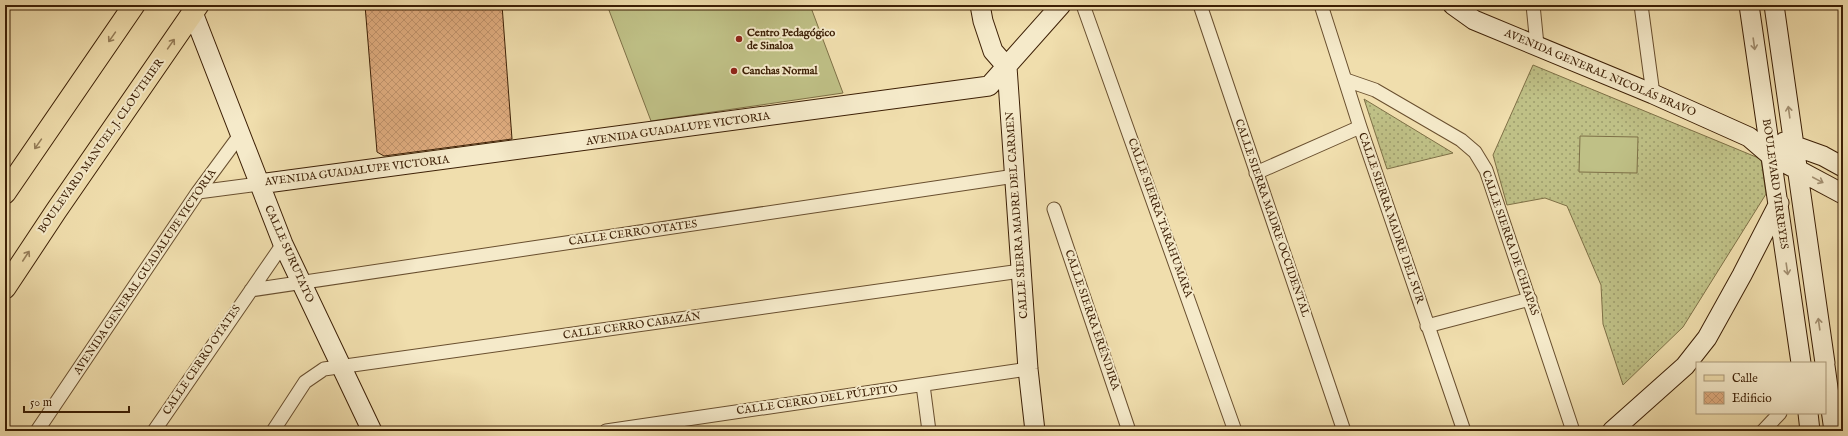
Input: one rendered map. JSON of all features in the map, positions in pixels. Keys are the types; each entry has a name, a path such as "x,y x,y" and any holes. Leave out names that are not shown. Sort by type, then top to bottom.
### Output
{"main road":[{"path":"7,184 134,5"},
{"name":"BOULEVARD MANUEL J. CLOUTHIER","path":"5,288 194,8"}],"street":[{"path":"980,5 983,21 993,51 1007,67"},
{"name":"AVENIDA GUADALUPE VICTORIA","path":"259,184 989,86 1061,5"},
{"name":"CALLE SIERRA TARAHUMARA","path":"1083,5 1235,431"},
{"name":"CALLE SIERRA MADRE OCCIDENTAL","path":"1200,5 1344,431"},
{"name":"CALLE SIERRA MADRE DEL SUR","path":"1321,5 1360,127 1464,431"},
{"name":"AVENIDA GENERAL NICOLÁS BRAVO","path":"1453,5 1474,20 1653,94 1762,143 1797,168 1843,194"},
{"path":"1533,5 1537,45"},
{"path":"1641,5 1653,94"},
{"name":"BOULEVARD VIRREYES","path":"1749,5 1762,143 1778,205 1801,362"},
{"path":"1774,5 1825,362"},
{"name":"CALLE SURUTATO","path":"194,8 282,244 372,431"},
{"name":"CALLE SIERRA MADRE DEL CARMEN","path":"1007,67 1028,369 1035,431"},
{"name":"CALLE SIERRA DE CHIAPAS","path":"1346,80 1375,90 1461,140 1476,152 1486,170 1573,431"},
{"path":"1256,173 1360,127"},
{"name":"AVENIDA GENERAL GUADALUPE VICTORIA","path":"37,431 198,192 240,134"},
{"name":"AVENIDA GENERAL NICOLÁS BRAVO","path":"1762,143 1794,145 1823,156 1843,167"},
{"path":"1612,431 1686,366 1707,338 1742,275 1797,168"},
{"name":"CALLE CERRO OTATES","path":"250,290 1014,176"},
{"path":"198,192 259,184"},
{"name":"CALLE SIERRA ERÉNDIRA","path":"1054,210 1129,431"},
{"name":"CALLE CERRO OTATES","path":"154,431 282,244"},
{"name":"CALLE CERRO CABAZÁN","path":"273,431 305,382 324,369 1021,270"},
{"path":"1428,326 1530,299"},
{"name":"CALLE CERRO DEL PÚLPITO","path":"606,431 1028,369"},
{"path":"1826,371 1834,431"},
{"path":"923,385 928,431"},
{"path":"1763,431 1779,414"},
{"path":"1808,414 1810,431"}],"green space":[{"name":"Canchas Normal","path":"607,5 810,5 843,93 651,121"},
{"path":"1533,65 1761,159 1766,194 1683,327 1623,385 1603,324 1601,285 1567,206 1545,198 1507,205 1493,155"},
{"path":"1364,99 1453,153 1387,169"},
{"path":"1580,136 1638,137 1637,173 1579,172"}],"building":[{"path":"365,5 502,5 512,139 384,156 377,152"}],"place":[{"name":"Centro Pedagógico de Sinaloa","path":"739,39"},
{"name":"Canchas Normal","path":"734,71"}]}
